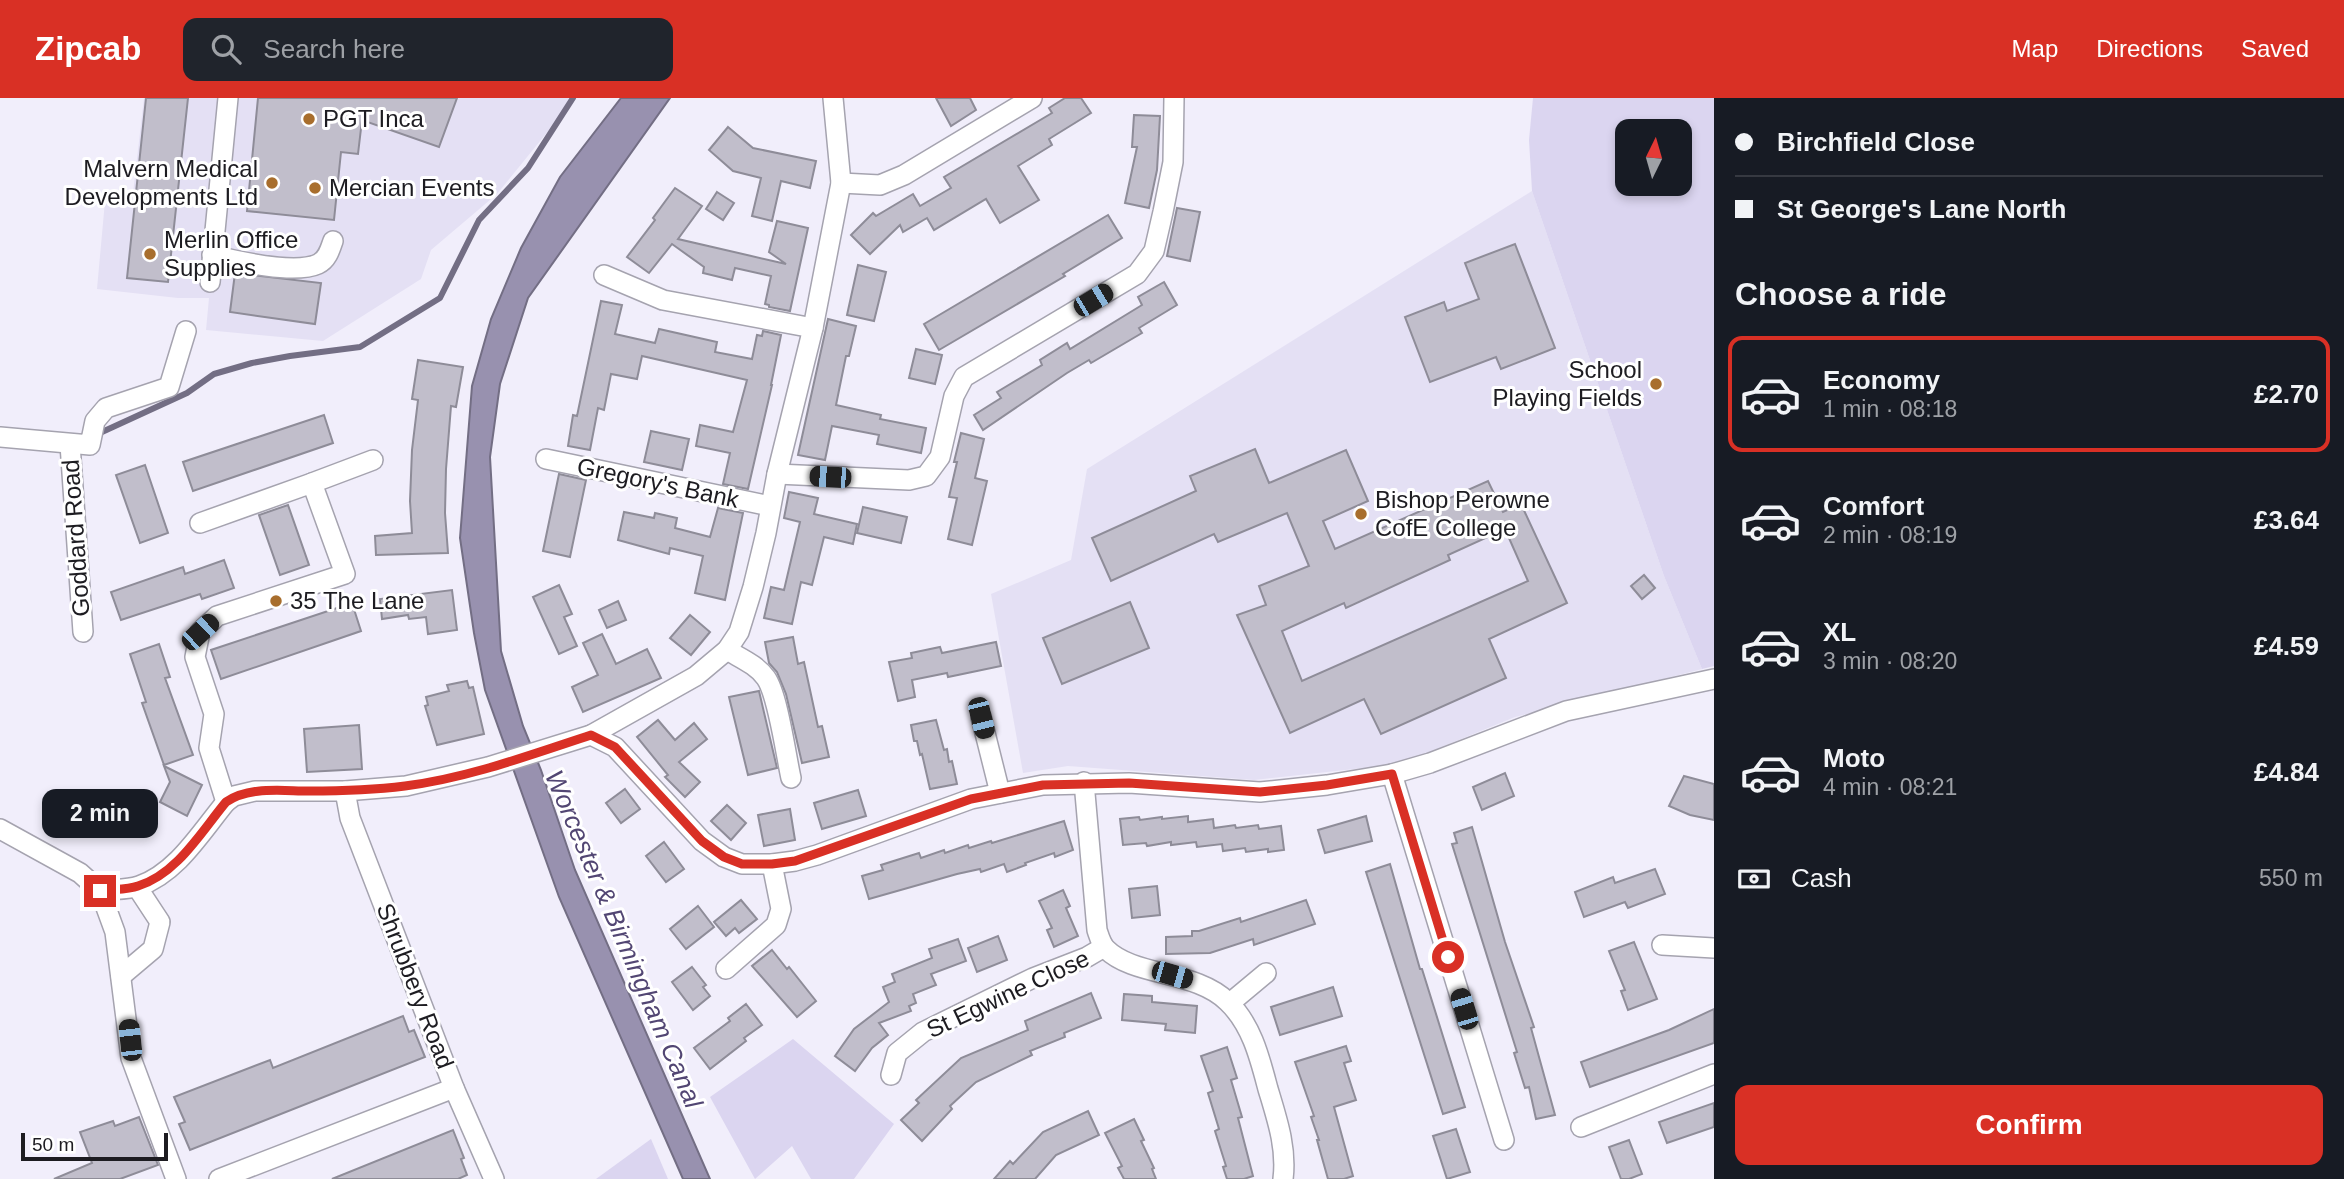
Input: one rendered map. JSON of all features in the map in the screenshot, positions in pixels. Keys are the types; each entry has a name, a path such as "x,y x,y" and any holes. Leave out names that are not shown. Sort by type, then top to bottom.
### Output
{"street":[{"path":"210,282 228,98"},
{"name":"Gregory's Bank","path":"226,802 234,796 255,791 345,790 438,781 554,747 591,735 696,676 727,650 746,611 766,533 777,474 813,328 841,183 833,98"},
{"path":"841,183 880,185 904,175 1032,98"},
{"path":"777,474 909,480 926,475 940,457 954,396 964,377 1137,274 1154,251 1172,162 1174,98"},
{"path":"212,255 251,264 296,268 318,264 328,255 333,241"},
{"path":"604,275 663,300 813,328"},
{"name":"Goddard Road","path":"0,437 90,445 95,421 106,408 169,387 186,331"},
{"name":"Goddard Road","path":"70,444 83,632"},
{"name":"Gregory's Bank","path":"546,459 770,506"},
{"path":"200,523 373,460"},
{"path":"100,891 137,887 160,876 176,862 226,802 209,748 214,714 195,656 200,632 217,616 345,574 312,483"},
{"path":"727,650 755,667 767,679 774,698 791,778"},
{"path":"591,735 615,747 702,841 724,857 742,864 772,864 817,855 971,799 1043,785 1129,783 1260,792 1327,785 1392,774 1430,763 1566,711 1714,679"},
{"path":"981,718 1000,793"},
{"path":"1392,774 1504,1140"},
{"path":"1084,782 1097,930 1104,947 1120,960 1198,983 1230,1003 1255,1042 1279,1127 1285,1162 1283,1179"},
{"name":"Shrubbery Road","path":"345,790 350,818 454,1088 494,1179"},
{"path":"0,829 80,873 100,891 115,932 131,1058 176,1179"},
{"path":"726,969 776,925 781,909 772,864"},
{"path":"121,976 153,949 160,922 137,887"},
{"path":"1662,945 1714,948"},
{"name":"St Egwine Close","path":"891,1075 897,1053 923,1032 1033,978 1087,957 1104,947"},
{"path":"1230,1003 1266,973"},
{"path":"1581,1127 1714,1074"},
{"path":"219,1179 454,1088"}],"shaded area":[{"path":"144,98 575,98 497,194 431,250 421,279 323,341 206,330 209,298 178,298 97,289 105,201 132,202"},
{"path":"621,98 670,98 528,298 500,384 490,457 501,651 523,726 575,870 710,1179 683,1179 559,897 485,690 460,538 472,386 491,319 521,248 560,177"},
{"name":"School Playing Fields","path":"1533,98 1714,98 1714,666 1702,669 1664,576 1532,191 1529,140"},
{"name":"Bishop Perowne CofE College","path":"1532,191 1664,576 1702,669 1515,717 1400,764 1254,780 1068,766 1023,773 991,594 1071,560 1087,469"},
{"path":"793,1039 894,1124 854,1179 811,1179 792,1146 755,1179 710,1097"},
{"path":"651,1139 668,1179 596,1179"}],"building":[{"path":"146,98 188,98 168,282 127,278"},
{"path":"258,98 457,98 439,147 362,120 358,154 341,152 334,220 247,211"},
{"path":"936,98 970,98 976,110 951,126"},
{"path":"1065,98 1081,98 1091,113 1049,139 1052,145 1018,166 1039,200 1000,223 986,199 934,230 927,218 903,232 900,225 870,254 851,235 873,213 876,216 913,194 920,206 951,188 944,177 1052,113 1049,108"},
{"path":"1134,115 1160,116 1157,170 1149,208 1125,203 1137,147 1132,147"},
{"path":"728,127 753,148 816,161 810,188 781,181 772,221 752,216 761,178 733,171 709,150"},
{"path":"675,188 702,206 678,239 786,264 769,252 777,221 808,228 790,311 765,304 771,276 735,268 732,280 703,273 704,267 672,244 649,273 627,257"},
{"path":"717,192 734,203 723,220 706,209"},
{"path":"1177,208 1200,212 1190,261 1167,256"},
{"path":"1108,215 1122,238 1063,274 1065,276 939,350 924,324"},
{"path":"1515,244 1555,348 1501,369 1496,357 1430,382 1405,317 1444,302 1447,311 1479,299 1465,263"},
{"path":"858,265 886,272 874,321 847,315"},
{"path":"235,273 321,283 315,324 230,312"},
{"path":"1164,282 1177,305 1139,328 1142,333 1091,363 1089,360 1067,373 983,430 974,415 1001,398 997,392 1042,365 1040,360 1067,343 1070,349 1142,305 1138,297"},
{"path":"601,301 622,305 615,334 655,343 659,329 717,342 715,352 752,359 757,335 762,336 763,331 781,335 748,489 723,484 730,453 696,446 700,425 733,432 747,380 642,356 637,379 611,374 604,410 598,408 590,450 568,446 573,415 577,416"},
{"path":"828,319 856,326 849,356 846,356 836,405 881,415 880,419 926,428 921,453 877,444 879,435 832,426 825,460 798,455"},
{"path":"916,349 942,355 935,384 909,378"},
{"path":"418,360 463,367 456,407 451,406 445,513 448,553 376,555 375,536 412,533 412,450 418,400 412,399"},
{"path":"324,415 333,443 193,491 183,462"},
{"path":"651,431 689,439 682,470 644,462"},
{"path":"961,433 984,439 975,478 987,481 972,545 948,539 957,498 949,497"},
{"path":"1255,449 1269,483 1346,450 1368,501 1323,521 1335,549 1488,481 1503,512 1521,504 1567,603 1489,639 1506,678 1381,734 1364,699 1290,733 1237,615 1266,605 1259,586 1309,566 1287,513 1218,542 1214,534 1111,581 1092,538 1196,491 1190,476","holes":["1505,529 1528,581 1302,681 1282,631 1344,603 1346,608 1450,560 1448,555"]},
{"path":"145,465 168,533 140,543 116,475"},
{"path":"559,474 586,480 570,557 543,551"},
{"path":"789,492 818,498 814,514 857,524 853,544 824,537 812,585 801,582 792,624 764,618 771,587 784,590 800,522 784,518"},
{"path":"288,505 309,565 280,575 259,515"},
{"path":"863,507 907,517 901,543 857,533"},
{"path":"718,508 743,513 725,600 695,593 703,556 670,548 669,554 618,540 624,512 654,518 655,513 677,518 675,528 710,537"},
{"path":"224,560 234,588 202,599 200,594 121,620 111,592 183,567 185,574"},
{"path":"1644,575 1655,588 1642,599 1631,586"},
{"path":"559,585 572,614 564,617 577,646 559,654 533,597"},
{"path":"452,590 457,630 428,634 426,617 409,619 408,615 382,619 380,599"},
{"path":"618,601 626,620 607,628 599,610"},
{"path":"1130,602 1149,648 1062,684 1043,638"},
{"path":"352,603 361,631 221,679 211,650"},
{"path":"690,615 710,632 691,655 670,638"},
{"path":"602,634 616,664 647,649 661,678 583,712 572,687 598,675 583,643"},
{"path":"793,637 798,664 804,662 818,727 822,726 829,757 802,763 786,694 777,672 769,663 765,642"},
{"path":"996,642 1001,666 948,677 947,673 912,680 915,697 898,701 889,662 912,658 911,653 940,647 942,653"},
{"path":"159,644 170,677 165,678 193,755 164,765 142,703 146,702 130,654"},
{"path":"467,681 469,688 473,687 484,734 437,745 425,706 428,705 426,697 449,691 447,685"},
{"path":"759,691 777,768 748,775 729,697"},
{"path":"658,720 675,740 694,723 707,739 679,762 700,782 685,797 665,777 668,775 637,737"},
{"path":"936,720 944,750 947,749 949,762 952,761 957,784 930,789 922,754 920,755 917,741 914,741 911,725"},
{"path":"359,725 362,769 307,772 304,729"},
{"path":"164,766 202,785 187,816 160,802 170,782"},
{"path":"1505,773 1514,796 1482,810 1473,787"},
{"path":"1684,776 1714,784 1714,820 1690,815 1669,806"},
{"path":"625,789 640,809 621,823 606,803"},
{"path":"858,790 866,816 822,829 814,803"},
{"path":"727,805 746,823 731,840 711,821"},
{"path":"790,809 795,840 764,846 758,815"},
{"path":"1188,816 1188,822 1213,819 1214,828 1235,825 1236,828 1258,825 1259,829 1281,826 1284,850 1246,852 1245,848 1223,851 1222,844 1197,847 1196,842 1123,845 1120,819"},
{"path":"1366,816 1372,841 1325,853 1318,830"},
{"path":"1064,821 1073,850 1055,857 1054,853 1007,872 1004,864 981,872 980,869 957,874 869,899 862,876 883,870 881,865 919,853 921,858 944,850 945,853 968,845 969,848 991,841 992,843"},
{"path":"1472,827 1505,942 1534,1027 1531,1028 1555,1115 1536,1119 1529,1087 1525,1088 1514,1053 1517,1052 1452,844 1457,843 1454,833"},
{"path":"664,842 684,869 666,882 646,856"},
{"path":"1390,864 1420,969 1465,1107 1443,1114 1366,872"},
{"path":"1655,869 1665,894 1628,908 1625,902 1584,917 1575,892 1613,877 1615,883"},
{"path":"1157,886 1160,915 1132,918 1129,889"},
{"path":"1063,890 1070,906 1066,908 1078,936 1054,947 1047,930 1052,928 1039,901"},
{"path":"741,900 757,919 739,933 735,928 726,936 714,922"},
{"path":"1306,900 1315,924 1254,945 1253,939 1210,953 1166,954 1166,937 1192,936 1192,931 1240,918 1241,922"},
{"path":"698,906 714,927 686,949 670,929"},
{"path":"998,936 1007,960 977,972 968,948"},
{"path":"958,939 966,961 931,974 936,985 913,994 916,1003 909,1006 911,1011 879,1023 888,1035 872,1048 855,1071 835,1056 854,1029 889,1002 883,987 895,982 892,974 932,958 929,949"},
{"path":"1634,942 1657,999 1628,1010 1621,991 1625,990 1609,951"},
{"path":"772,950 816,1001 797,1017 752,966"},
{"path":"692,967 706,985 703,987 710,996 693,1010 672,982"},
{"path":"1333,987 1342,1016 1280,1035 1271,1007"},
{"path":"1091,993 1101,1018 1064,1033 1065,1037 1030,1051 1032,1055 976,1082 950,1106 952,1109 922,1141 901,1120 919,1103 916,1100 961,1058 1028,1030 1025,1021"},
{"path":"1124,994 1152,996 1152,1002 1197,1006 1195,1033 1165,1030 1166,1024 1122,1020"},
{"path":"746,1004 762,1025 710,1069 694,1048 730,1021 728,1018"},
{"path":"1714,1009 1714,1043 1590,1087 1581,1062 1669,1030"},
{"path":"403,1016 409,1032 414,1030 425,1057 190,1150 179,1124 185,1122 174,1097 270,1060 273,1068"},
{"path":"1346,1046 1351,1061 1344,1063 1356,1100 1334,1107 1353,1176 1328,1179 1311,1117 1314,1116 1295,1062"},
{"path":"1227,1047 1237,1078 1231,1080 1242,1117 1238,1118 1253,1176 1244,1179 1227,1179 1223,1167 1226,1166 1215,1131 1219,1129 1208,1093 1213,1091 1201,1056"},
{"path":"1714,1103 1714,1127 1667,1143 1659,1122"},
{"path":"1088,1111 1099,1135 1056,1155 1035,1179 994,1179 1010,1161 1013,1164 1043,1132"},
{"path":"139,1117 158,1165 120,1179 54,1179 92,1163 80,1132 113,1121 115,1126"},
{"path":"1134,1119 1144,1140 1141,1141 1154,1168 1152,1169 1156,1179 1124,1179 1118,1168 1122,1166 1105,1133"},
{"path":"1456,1129 1470,1172 1447,1179 1433,1136"},
{"path":"453,1130 464,1158 461,1159 467,1175 458,1179 332,1179"},
{"path":"1629,1140 1642,1174 1621,1179 1609,1147"}],"waterway":[{"path":"102,432 187,393 214,374 252,363 360,347 440,298 479,220 528,168 573,98"}],"place":[{"name":"PGT Inca","path":"309,119"},
{"name":"Malvern Medical Developments Ltd","path":"272,183"},
{"name":"Mercian Events","path":"315,188"},
{"name":"Merlin Office Supplies","path":"150,254"},
{"name":"School Playing Fields","path":"1656,384"},
{"name":"Bishop Perowne CofE College","path":"1361,514"},
{"name":"35 The Lane","path":"276,601"}],"route":[{"path":"100,891 137,887 160,876 176,862 234,796 255,791 371,789 438,781 591,735 615,747 702,841 724,857 742,864 795,861 971,799 1043,785 1129,783 1260,792 1327,785 1392,774 1448,957"}],"water label":[{"name":"Worcester & Birmingham Canal","path":"624,939"}]}
